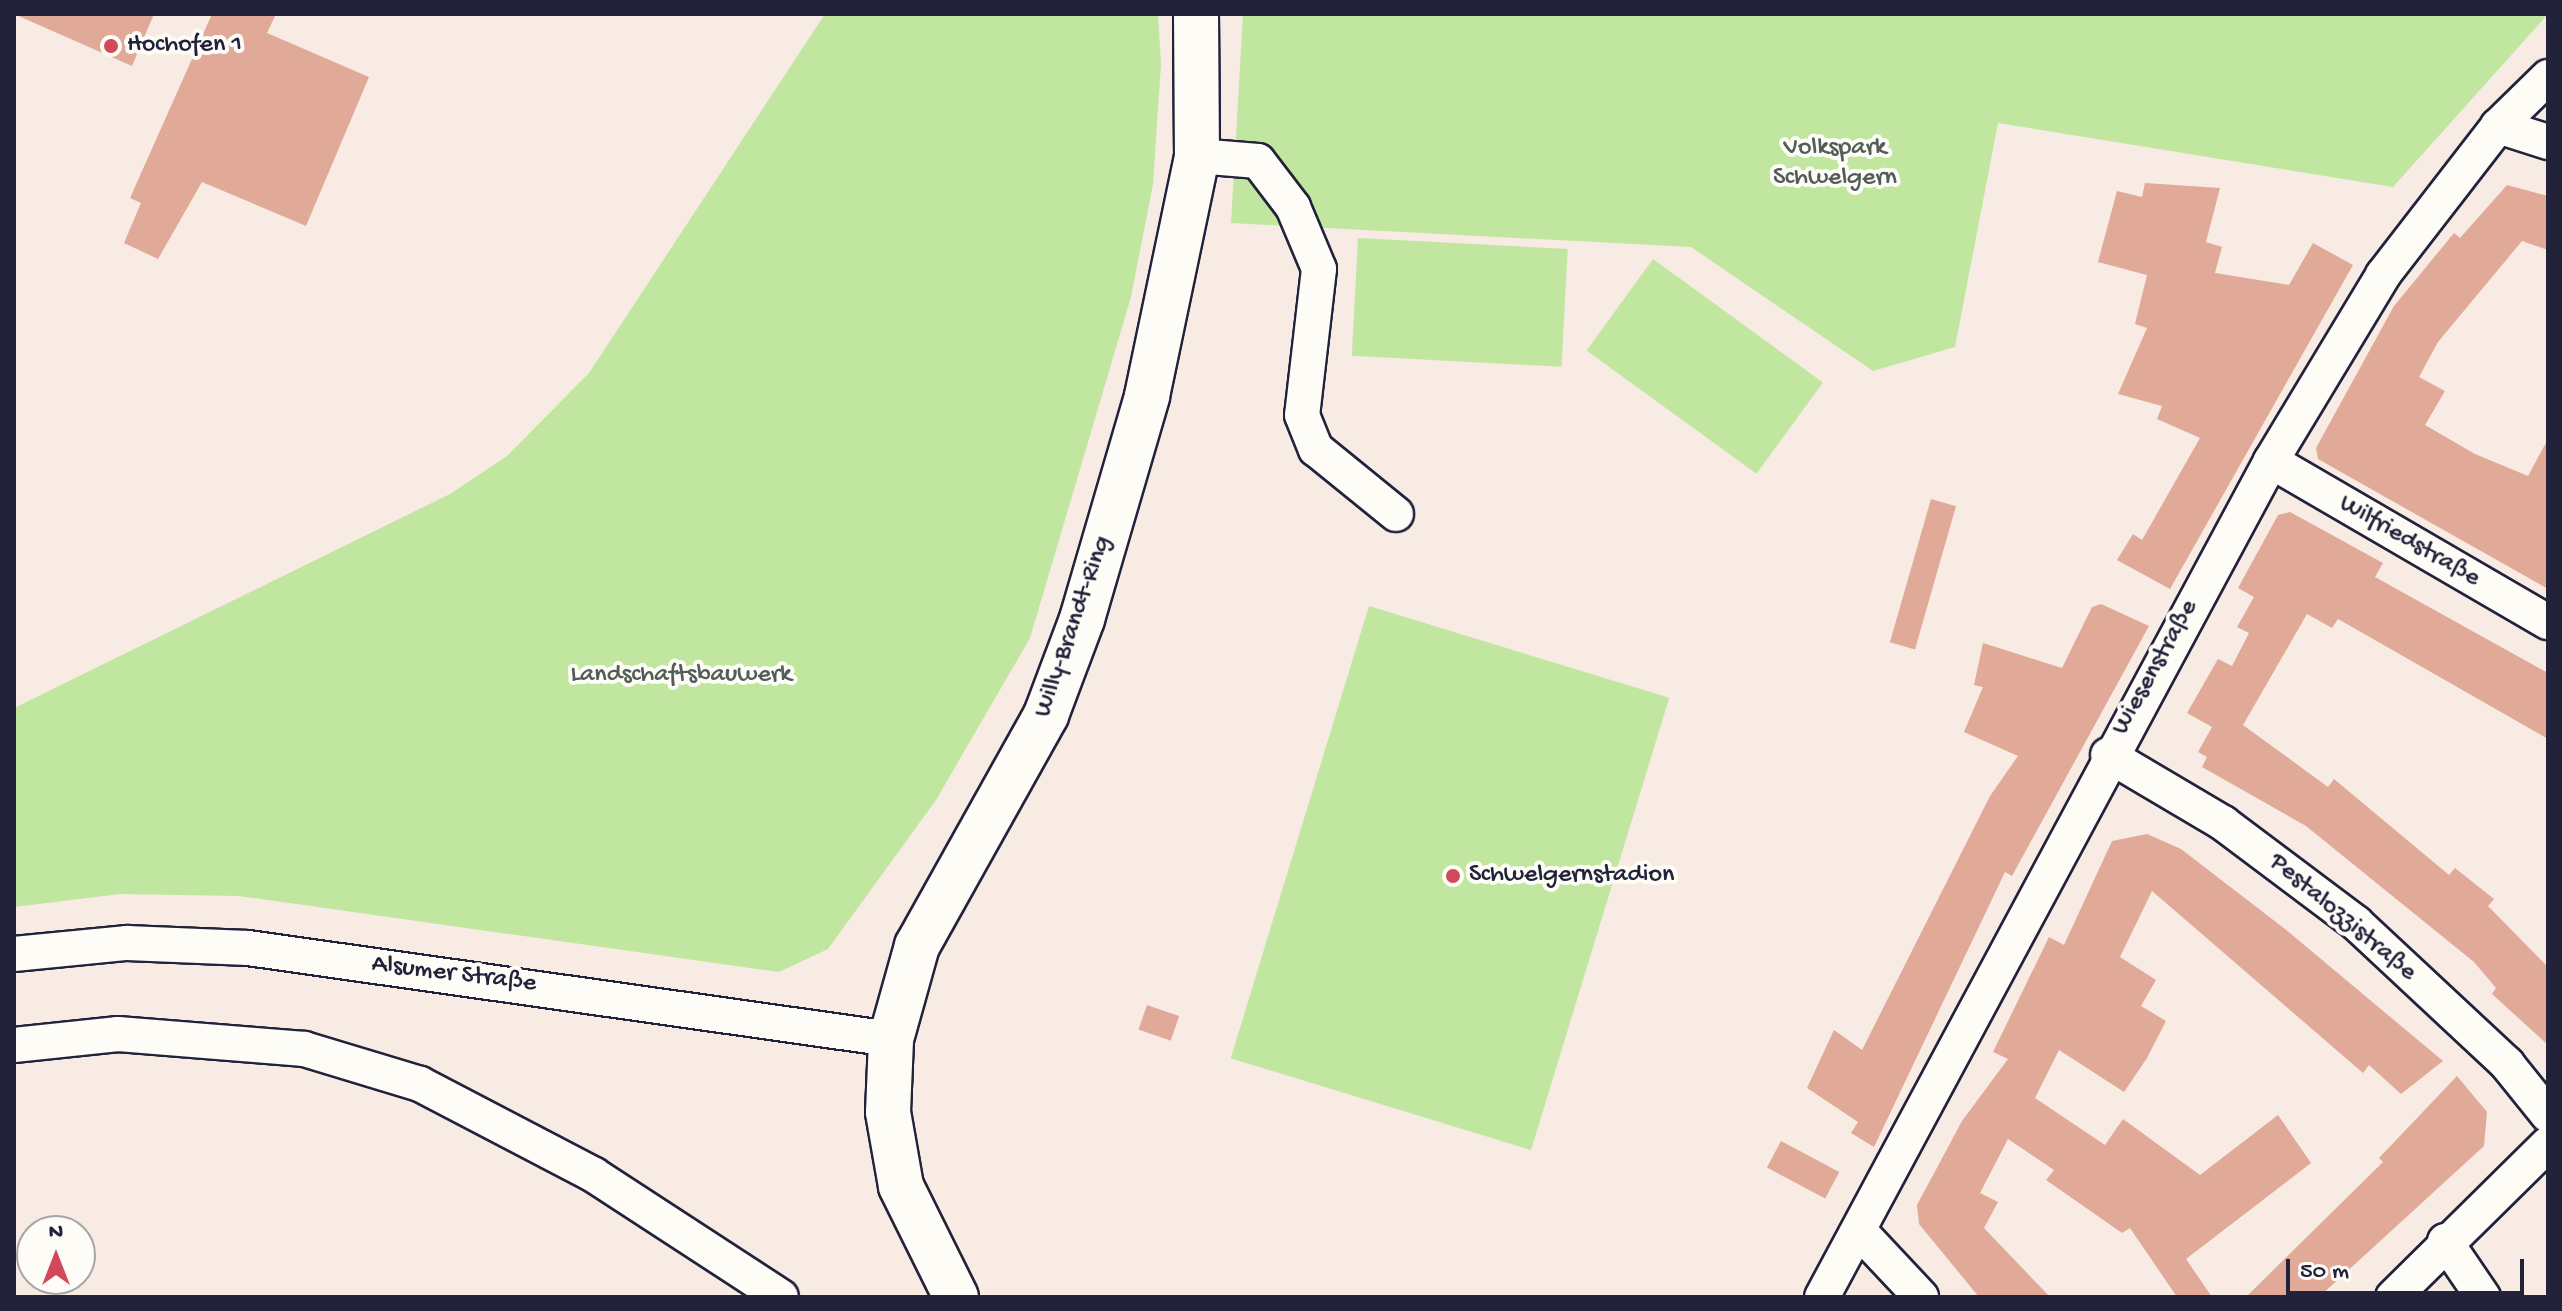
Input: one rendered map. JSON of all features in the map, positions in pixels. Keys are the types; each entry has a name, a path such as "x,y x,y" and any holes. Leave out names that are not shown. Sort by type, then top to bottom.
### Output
{"main road":[{"name":"Willy-Brandt-Ring","path":"956,1297 901,1186 888,1112 891,1039 917,946 1046,715 1082,619 1147,396 1197,156 1196,14"}],"street":[{"name":"Wiesenstraße","path":"1822,1297 1861,1233 2108,755 2271,461 2383,275 2498,126 2548,77"},
{"path":"2498,126 2548,142"},
{"path":"1197,156 1258,161 1293,207 1319,269 1302,415 1316,449 1396,514"},
{"name":"Wilfriedstraße","path":"2271,461 2548,622"},
{"name":"Pestalozzistraße","path":"2108,755 2223,823 2356,923 2507,1064 2548,1115"},
{"name":"Alsumer Straße","path":"14,954 127,943 248,948 891,1039"},
{"path":"14,1045 118,1034 304,1049 420,1084 594,1175 781,1297"},
{"path":"2393,1297 2445,1241 2548,1144"},
{"path":"1861,1233 1921,1297"},
{"path":"2445,1241 2483,1297"}],"green space":[{"name":"Landschaftsbauwerk","path":"825,14 1158,14 1161,64 1153,184 1131,297 1030,638 936,800 828,949 779,972 239,896 120,894 14,907 14,708 450,494 507,456 589,373"},
{"name":"Volkspark Schwelgern","path":"1243,14 2548,14 2393,187 1998,123 1955,347 1873,371 1691,247 1231,223"},
{"path":"1358,238 1568,249 1562,367 1352,356"},
{"path":"1653,259 1823,382 1756,474 1587,350"},
{"path":"1369,606 1669,698 1531,1150 1231,1058"}],"building":[{"name":"Hochofen 1","path":"14,14 154,14 132,66"},
{"path":"212,14 276,14 267,33 369,77 306,226 202,182 158,259 124,243 141,203 130,198"},
{"path":"2145,183 2220,188 2206,242 2222,247 2215,273 2289,285 2313,243 2353,265 2170,589 2117,560 2133,534 2142,540 2200,438 2157,419 2162,406 2118,394 2147,328 2135,324 2147,275 2098,262 2117,191 2142,197"},
{"path":"2507,185 2548,196 2548,250 2522,241 2438,342 2419,377 2445,391 2425,425 2475,454 2528,476 2548,439 2548,589 2318,459 2316,448 2394,306 2454,233 2460,238"},
{"path":"1931,499 1956,506 1915,649 1890,642"},
{"path":"2290,512 2383,563 2375,577 2548,673 2548,739 2338,619 2332,628 2307,614 2243,725 2328,787 2334,779 2449,875 2455,868 2494,899 2488,906 2548,967 2548,1045 2492,994 2496,988 2474,962 2306,826 2202,767 2207,757 2198,752 2212,727 2187,713 2218,659 2232,666 2249,633 2237,627 2254,597 2238,588 2278,515"},
{"path":"2101,604 2149,626 2012,876 2005,872 1874,1147 1851,1133 1858,1122 1807,1088 1834,1030 1862,1050 1990,796 2018,756 1964,732 1983,687 1974,685 1983,643 2062,668 2092,607"},
{"path":"2147,834 2181,849 2285,929 2443,1061 2401,1094 2369,1065 2363,1073 2152,891 2120,957 2156,980 2141,1006 2166,1021 2147,1058 2124,1092 2059,1050 2035,1098 2105,1145 2123,1119 2200,1175 2278,1115 2311,1163 2186,1259 2212,1297 2177,1297 2130,1228 2122,1233 2046,1180 2054,1170 2008,1139 1980,1193 1998,1202 1984,1228 2050,1297 1979,1297 1919,1224 1917,1205 1962,1121 2008,1059 1993,1052 2049,937 2064,945 2112,841"},
{"path":"1147,1005 1179,1016 1171,1041 1139,1030"},
{"path":"2457,1076 2487,1112 2484,1146 2319,1297 2246,1297 2383,1162 2379,1158"},
{"path":"1781,1141 1839,1172 1825,1198 1767,1167"}],"place":[{"name":"Hochofen 1","path":"111,46"},
{"name":"Schwelgernstadion","path":"1453,876"}]}
